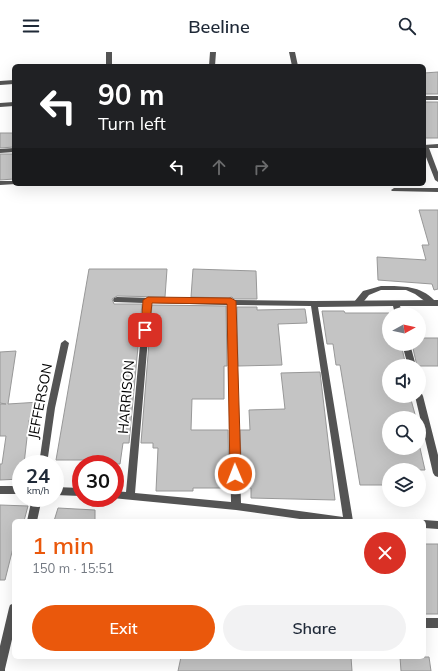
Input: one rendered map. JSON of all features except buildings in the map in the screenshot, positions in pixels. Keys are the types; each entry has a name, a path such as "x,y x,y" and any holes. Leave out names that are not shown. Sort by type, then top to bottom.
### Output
{"street":[{"path":"109,52 109,64"},
{"path":"212,64 213,52"},
{"path":"292,52 295,64"},
{"path":"0,83 12,82"},
{"path":"426,98 438,98"},
{"path":"0,105 12,104"},
{"path":"426,147 438,146"},
{"path":"0,151 12,150"},
{"path":"426,150 438,180"},
{"path":"0,183 12,183"},
{"path":"394,190 438,190"},
{"path":"357,304 366,293 381,288 406,288 418,292 435,303"},
{"path":"118,300 231,301 314,304 435,303"},
{"name":"HARRISON","path":"130,496 148,300"},
{"path":"231,301 236,506"},
{"path":"314,304 348,519"},
{"name":"JEFFERSON","path":"44,455 51,408 65,343"},
{"path":"421,403 438,473"},
{"path":"0,490 12,490"},
{"path":"124,496 236,506 329,519"},
{"path":"32,519 35,507"},
{"path":"426,524 438,525"},
{"path":"0,669 12,617"},
{"path":"426,623 438,624"}],"route":[{"path":"145,330 148,300 231,301 235,474"}]}
